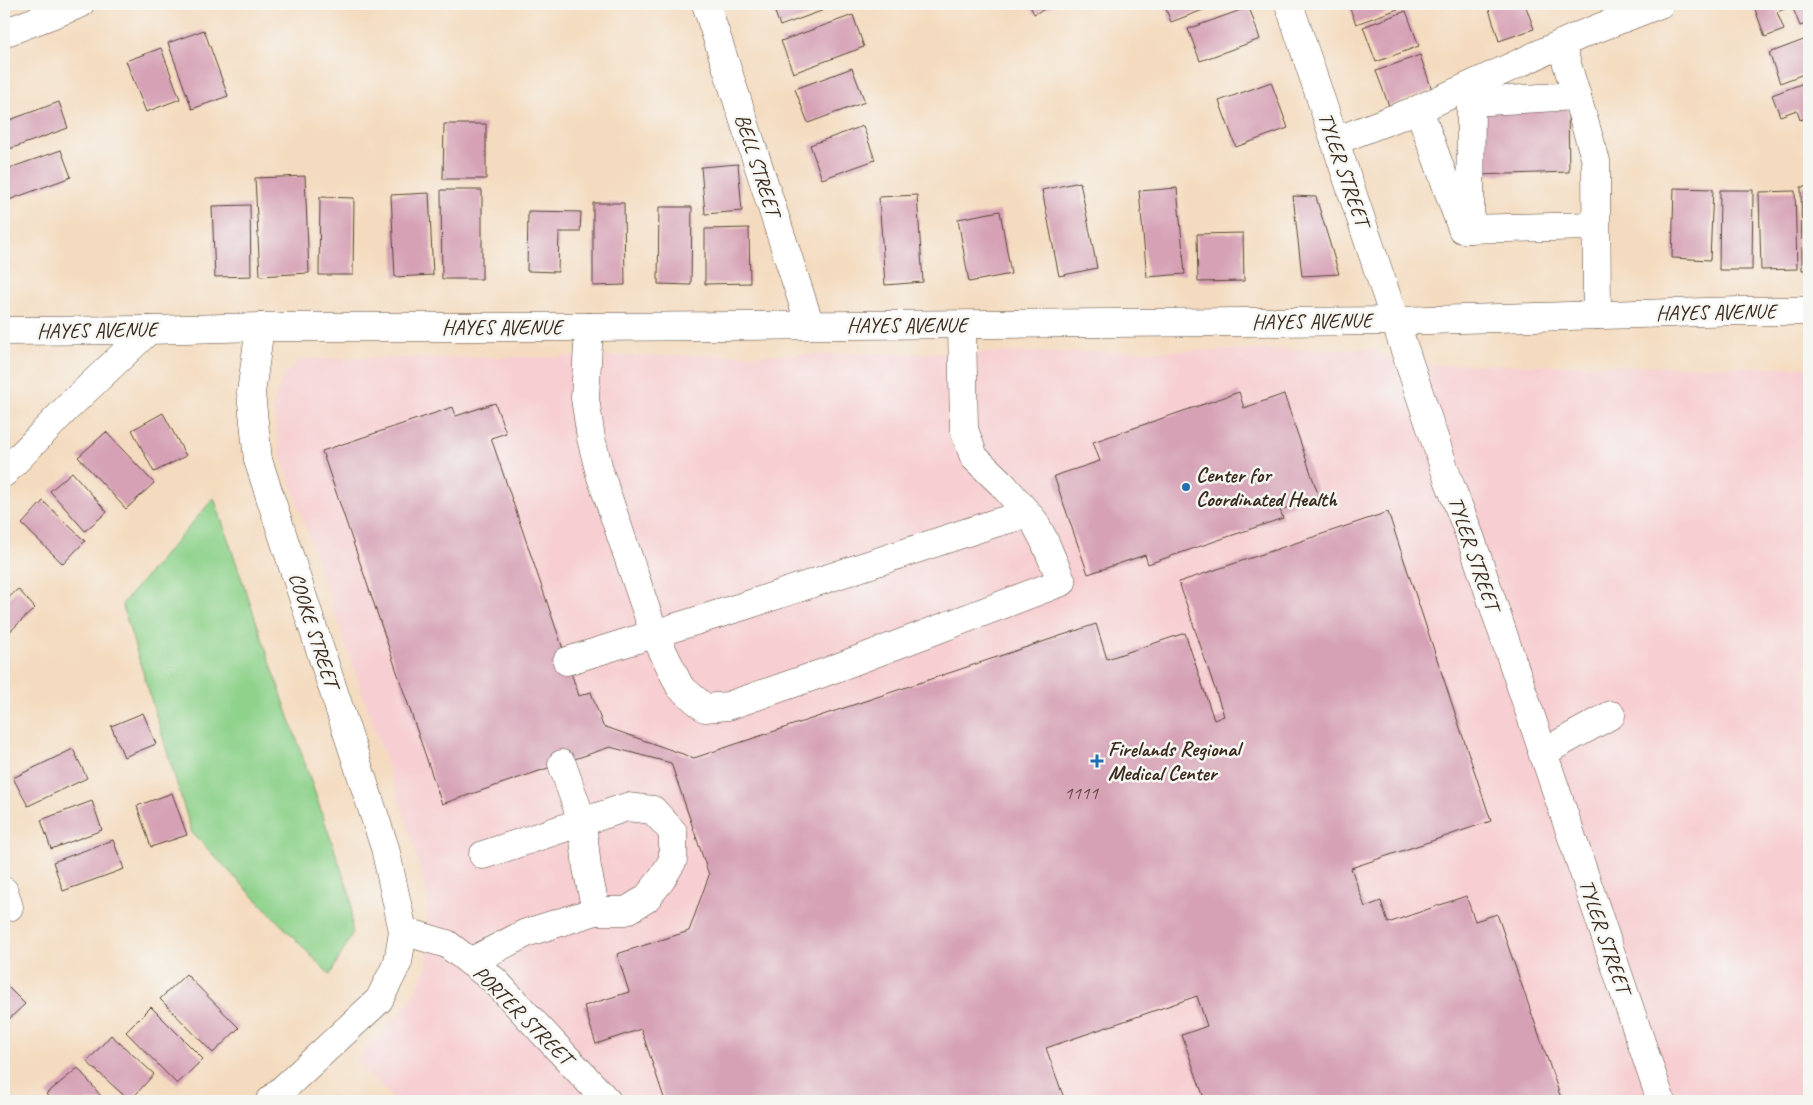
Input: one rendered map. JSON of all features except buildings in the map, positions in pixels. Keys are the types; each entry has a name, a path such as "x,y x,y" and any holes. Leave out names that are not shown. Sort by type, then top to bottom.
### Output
{"street":[{"path":"4,33 80,4"},
{"name":"BELL STREET","path":"706,4 810,325"},
{"name":"TYLER STREET","path":"1289,4 1448,479 1471,539 1661,1101"},
{"path":"1335,141 1419,109 1466,96 1562,44 1660,4"},
{"path":"1562,44 1596,161 1597,315"},
{"path":"1466,96 1577,96"},
{"path":"1466,96 1470,229"},
{"path":"1419,109 1462,229 1596,226"},
{"name":"HAYES AVENUE","path":"6,325 149,330 260,327 962,325 1395,321 1809,311"},
{"path":"589,327 585,398 591,438 600,474 654,633 680,687 705,708 728,706 823,673 1062,582 1034,521 1002,484 974,457 964,429 962,325"},
{"name":"COOKE STREET","path":"260,327 251,393 258,460 385,848 403,931"},
{"path":"4,472 67,408 149,330"},
{"path":"566,661 744,606 995,523 1028,514"},
{"path":"1542,753 1611,715"},
{"path":"562,764 582,821 587,868 596,911"},
{"path":"470,962 526,933 596,911 626,911 646,899 661,880 672,860 673,832 653,810 627,808 582,821 483,855"},
{"path":"270,1101 378,1000 398,962 403,931"},
{"name":"PORTER STREET","path":"403,931 446,944 495,981 607,1101"}],"shaded area":[{"name":"Firelands Regional Medical Center","path":"1372,349 1399,364 1809,367 1809,666 1803,668 1809,686 1809,1101 396,1101 367,1073 357,1058 409,1002 427,968 427,896 411,835 280,452 273,404 283,376 301,359"}],"green space":[{"path":"214,498 351,898 352,934 330,975 192,833 122,604"}],"place":[{"name":"Center for Coordinated Health","path":"1186,487"},
{"name":"Firelands Regional Medical Center","path":"1097,761"}]}
